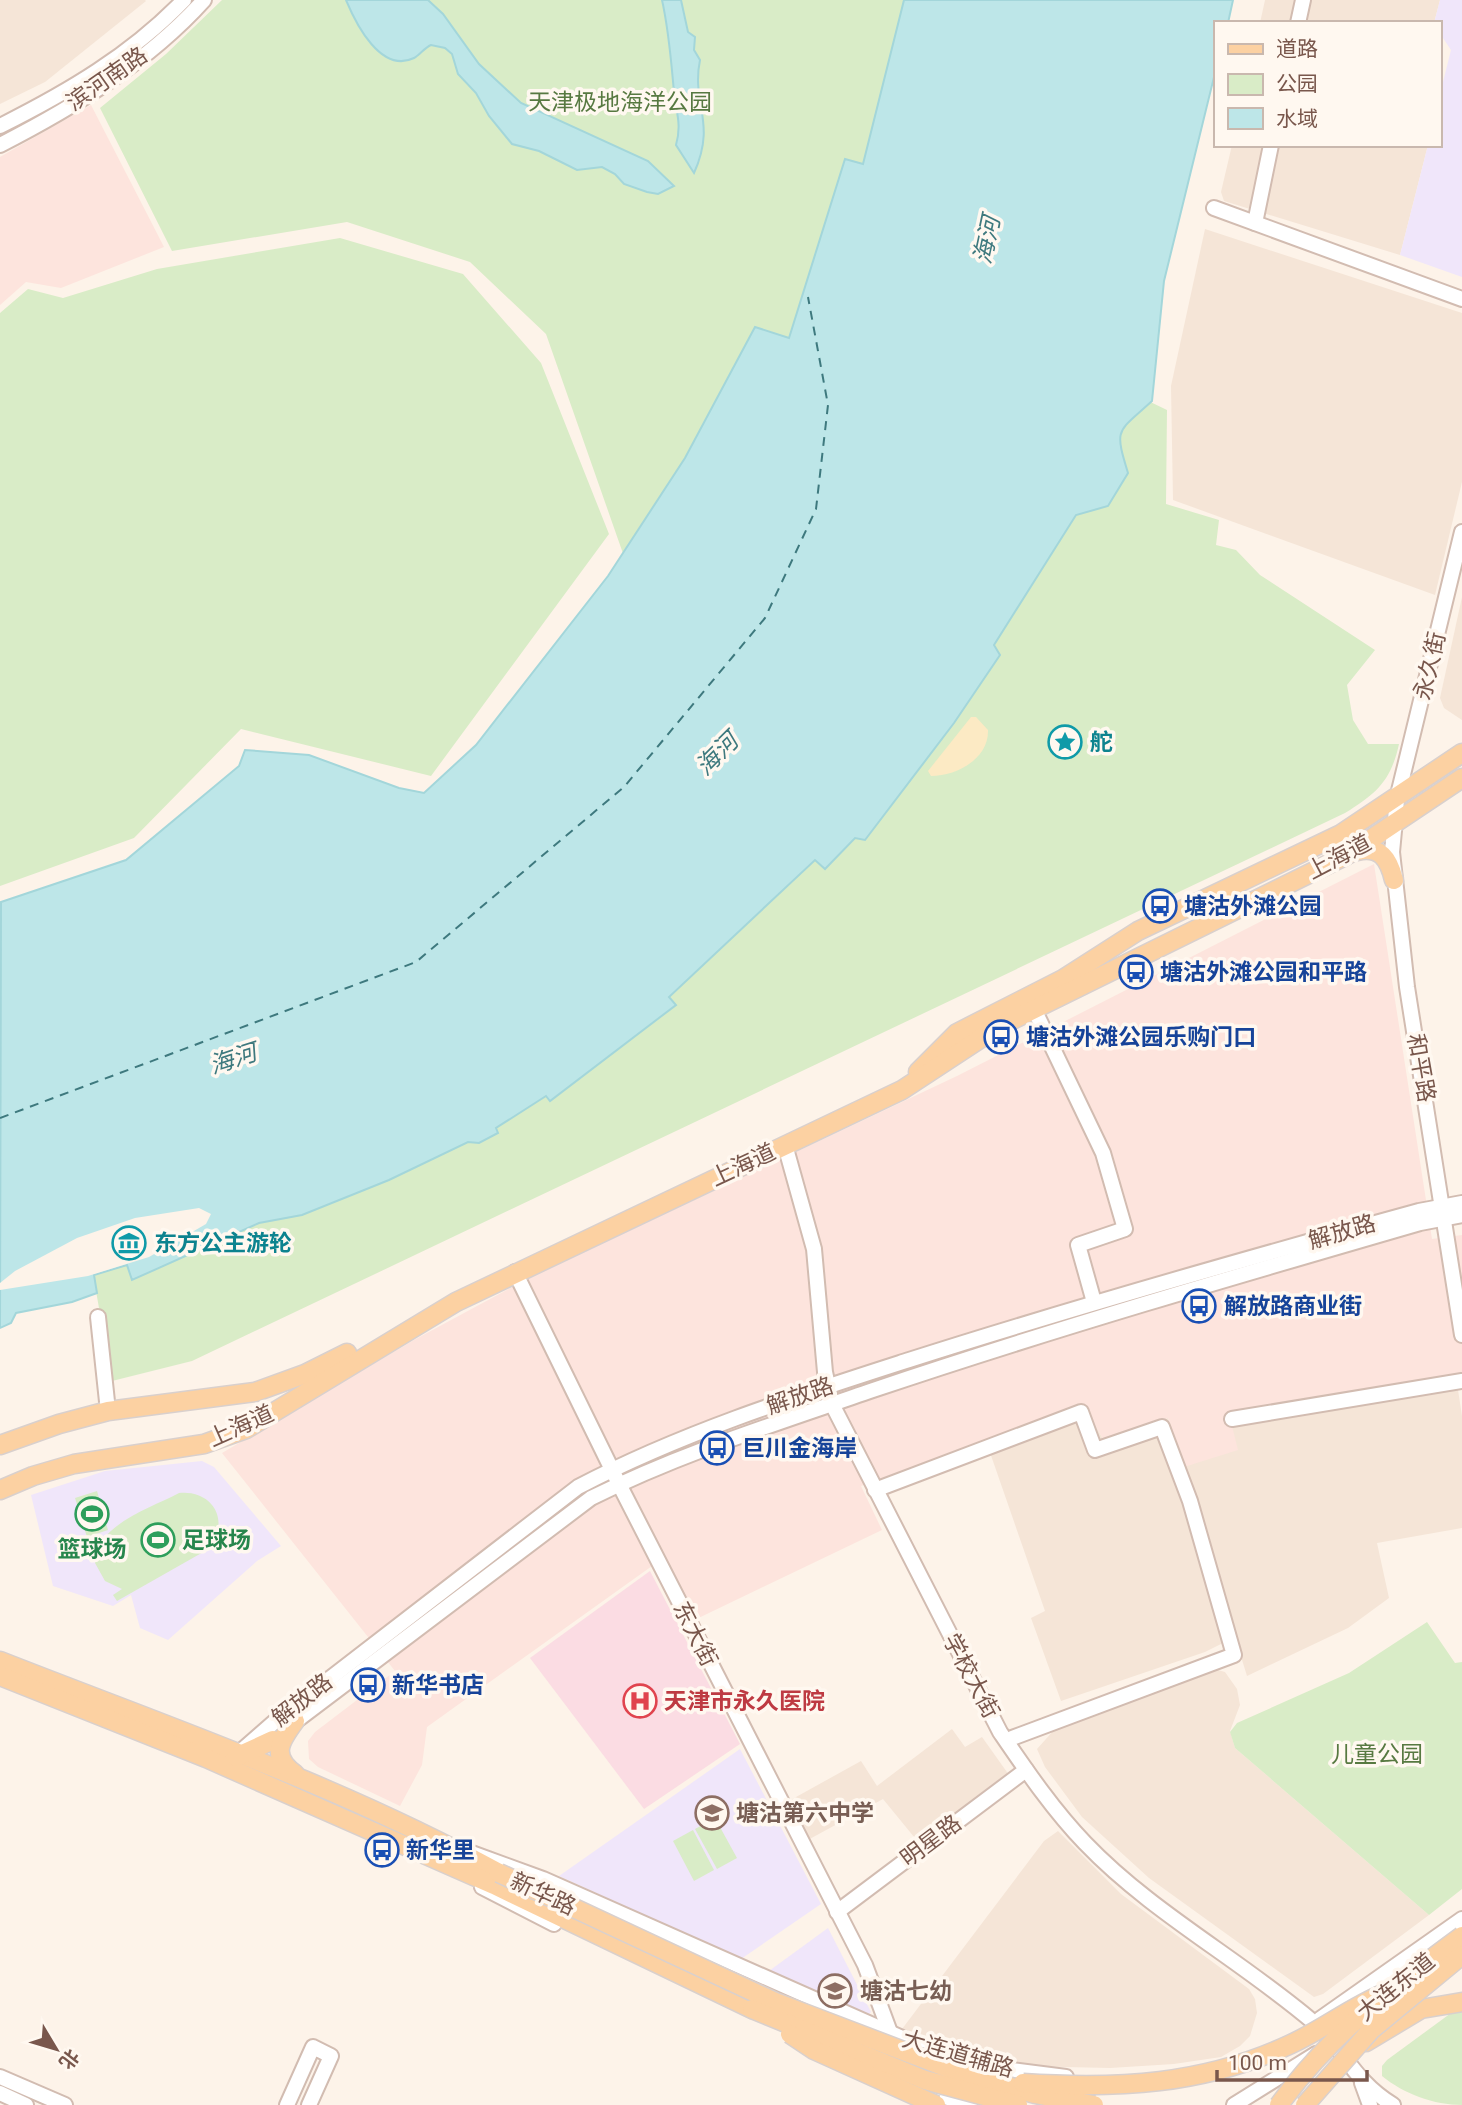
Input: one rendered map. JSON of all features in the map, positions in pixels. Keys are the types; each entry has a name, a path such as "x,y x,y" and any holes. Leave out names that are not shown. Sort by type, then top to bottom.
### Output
{"main road":[{"name":"上海道","path":"0,1445 44,1428 108,1412 255,1392 305,1374 513,1267 896,1086 919,1071 957,1033 1063,979 1138,931 1341,834 1462,753"},
{"name":"上海道","path":"0,1490 33,1476 74,1464 204,1444 238,1433 369,1352 515,1272 910,1086 974,1041 1034,1009 1347,855 1462,778"},
{"path":"1347,855 1365,849 1379,852 1387,860 1394,880"},
{"name":"新华路","path":"0,1661 208,1750"},
{"name":"新华路","path":"0,1676 208,1750 303,1780 450,1846 497,1879 752,2009 916,2077 1018,2105"},
{"path":"295,1721 281,1741 278,1753 286,1768 303,1780"},
{"path":"243,1761 269,1734"},
{"name":"新华路","path":"243,1761 273,1789 441,1863 497,1879 775,2002 913,2056 1056,2100 1094,2105"},
{"name":"大连东道","path":"1279,2105 1317,2057 1385,1993 1462,1936"},
{"name":"大连东道","path":"1304,2105 1391,2012 1462,1955"},
{"path":"993,2081 1114,2087 1195,2077 1282,2048 1350,2009 1385,1993"},
{"path":"1349,2054 1420,2009 1462,2001"},
{"path":"752,2009 814,2050 936,2105"}],"street":[{"name":"滨河南路","path":"0,126 106,67 158,26 184,0"},
{"name":"滨河南路","path":"0,145 84,99 118,75 204,0"},
{"path":"1298,21 1303,0"},
{"path":"1255,223 1271,147"},
{"path":"1214,208 1462,299"},
{"name":"永久街","path":"1397,799 1462,532"},
{"name":"和平路","path":"1397,799 1394,880 1407,987 1439,1183 1455,1209"},
{"path":"1034,1009 1103,1153 1125,1229 1078,1245 1094,1302"},
{"name":"学校大街","path":"785,1145 814,1249 832,1404 1008,1743 1085,1844 1142,1894 1315,2023 1361,2082"},
{"path":"1455,1209 1462,1335"},
{"name":"解放路","path":"269,1734 578,1487 612,1469 707,1429 828,1386 1094,1302 1455,1209"},
{"name":"解放路","path":"269,1734 295,1721 591,1498 618,1484 702,1449 1098,1316 1455,1209"},
{"name":"东大街","path":"515,1272 618,1484 865,1965 891,2035 888,2076"},
{"path":"98,1317 108,1412"},
{"path":"1232,1419 1462,1381"},
{"path":"875,1490 1081,1412 1095,1450 1162,1427 1189,1501 1234,1655 1012,1738 1008,1743"},
{"path":"208,1750 269,1734"},
{"name":"明星路","path":"837,1912 1026,1770"},
{"name":"大连道辅路","path":"450,1846 497,1860 543,1879 927,2049 989,2067 1075,2078 1133,2076 1239,2058 1276,2045 1315,2023 1462,1919"},
{"name":"大连道辅路","path":"441,1863 499,1897 743,2013 917,2088 970,2105"},
{"path":"1234,2105 1462,1960"},
{"path":"287,2105 313,2047 331,2056 309,2105"},
{"path":"911,2105 927,2049"},
{"path":"0,2077 65,2105"},
{"path":"1361,2082 1370,2105"},
{"path":"1361,2082 1393,2105"},
{"path":"0,2094 26,2105"}],"shaded area":[{"path":"0,0 146,1 45,82 0,104"},
{"path":"1265,0 1440,0 1435,21 1260,21"},
{"path":"1440,0 1462,0 1462,277 1400,255 1427,147 1441,147 1441,90 1451,50 1441,35 1441,21 1435,21"},
{"path":"91,105 164,247 61,288 26,282 0,305 0,157"},
{"path":"1232,147 1427,147 1400,255 1224,201 1221,192"},
{"path":"1205,229 1462,313 1462,482 1435,595 1173,500 1171,386"},
{"path":"1462,597 1462,720 1444,708 1440,698"},
{"path":"1374,864 1432,1239 1462,1235 1462,1389 1232,1426 1238,1450 1184,1467 1168,1418 1103,1439 1084,1405 861,1486 882,1530 684,1625 652,1566 427,1727 422,1765 400,1806 318,1767 309,1759 308,1741 315,1732 395,1671 222,1453 414,1340 529,1278 957,1076"},
{"path":"1458,1390 1462,1416 1462,1528 1377,1543 1389,1598 1348,1628 1247,1676 1235,1637 1205,1652 1061,1701 1031,1618 1045,1611 986,1441 1085,1405 1103,1439 1168,1418 1184,1466 1231,1426"},
{"path":"202,1461 214,1467 281,1546 257,1561 168,1640 140,1628 131,1595 113,1606 53,1586 31,1495 105,1471"},
{"name":"天津市永久医院","path":"650,1571 740,1744 644,1809 530,1658"},
{"path":"1214,1669 1225,1672 1237,1689 1240,1705 1230,1731 1235,1748 1429,1915 1323,1994 1314,1997 1149,1878 1082,1817 1045,1767 1037,1749 1054,1730"},
{"path":"952,1729 965,1747 982,1737 1009,1775 919,1843 883,1799 806,1841 787,1802 861,1761 877,1786"},
{"name":"塘沽第六中学","path":"740,1749 821,1904 741,1959 559,1876"},
{"path":"1058,1831 1121,1894 1249,1989 1255,1999 1257,2013 1250,2036 1240,2046 1221,2057 1174,2064 1110,2068 1020,2066 899,2033 1044,1841"},
{"name":"塘沽七幼","path":"828,1928 871,2012 864,2018 769,1971"}],"green space":[{"name":"天津极地海洋公园","path":"222,0 916,0 876,150 791,351 626,562 546,334 470,262 347,222 172,251 100,108 166,54"},
{"path":"340,238 463,274 541,363 609,534 431,776 241,729 134,838 0,886 0,313 28,289 63,298 157,269"},
{"path":"1140,397 1167,410 1166,504 1219,520 1216,545 1236,550 1260,575 1375,650 1347,685 1353,720 1368,744 1399,744 1392,768 1374,793 1345,813 192,1361 112,1381 91,1263"},
{"name":"篮球场","path":"97,1491 108,1530 87,1537 75,1498"},
{"path":"179,1493 205,1498 216,1510 216,1536 224,1532 228,1538 117,1601 113,1595 122,1589 105,1581 95,1563 97,1550 114,1528"},
{"name":"儿童公园","path":"1427,1622 1455,1663 1462,1662 1462,1889 1429,1915 1235,1748 1230,1732 1237,1723 1349,1673"},
{"path":"715,1818 737,1858 717,1869 695,1829"},
{"path":"693,1830 714,1870 694,1881 673,1841"},
{"path":"1462,2005 1462,2105 1420,2097 1382,2076 1382,2066 1387,2060"}],"sand":[{"path":"971,717 976,717 988,730 983,749 969,764 960,769 931,776 928,771"}],"water":[{"path":"346,0 428,0 443,14 479,64 521,103 648,161 674,186 658,194 647,192 624,184 615,174 602,167 577,170 539,151 512,144 489,116 476,93 458,74 452,54 445,48 431,45 414,58 402,61 391,59 371,44"},
{"path":"662,0 681,0 688,32 695,37 694,50 700,60 698,89 704,126 700,155 694,173 676,145 678,118"},
{"name":"海河","path":"904,0 1233,0 1228,21 1214,21 1214,77 1164,281 1152,401 1125,426 1120,438 1128,473 1108,506 1076,515 994,645 1000,655 954,723 865,840 855,838 825,869 815,860 669,997 676,1005 550,1101 546,1096 496,1128 498,1133 479,1143 468,1142 389,1180 302,1215 259,1223 132,1280 127,1265 94,1275 97,1293 72,1302 16,1313 11,1323 0,1328 1,902 126,860 239,766 245,750 309,755 399,788 424,793 476,745 608,576 685,458 755,327 789,338 845,159 863,164"}],"pier":[{"path":"199,1208 211,1214 206,1224 149,1257 88,1276 0,1290 0,1283 15,1271 77,1238 135,1218"}],"ferry route":[{"path":"0,1118 416,962 624,787 765,618 816,509 828,405 808,297"}],"place":[{"name":"舵","path":"1065,742"},
{"name":"塘沽外滩公园","path":"1160,906"},
{"name":"塘沽外滩公园和平路","path":"1136,972"},
{"name":"塘沽外滩公园乐购门口","path":"1001,1037"},
{"name":"东方公主游轮","path":"129,1243"},
{"name":"解放路商业街","path":"1199,1306"},
{"name":"巨川金海岸","path":"717,1448"},
{"name":"篮球场","path":"92,1514"},
{"name":"足球场","path":"158,1540"},
{"name":"新华书店","path":"368,1685"},
{"name":"天津市永久医院","path":"640,1701"},
{"name":"塘沽第六中学","path":"712,1813"},
{"name":"新华里","path":"382,1850"},
{"name":"塘沽七幼","path":"835,1991"}]}
